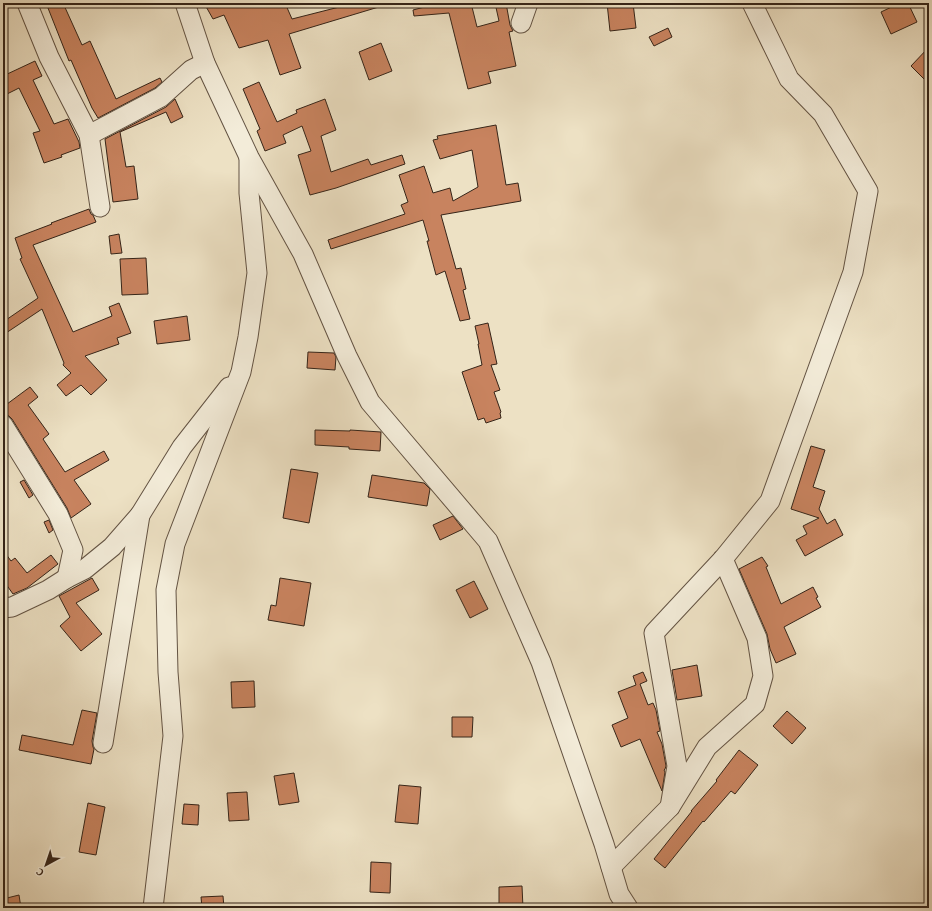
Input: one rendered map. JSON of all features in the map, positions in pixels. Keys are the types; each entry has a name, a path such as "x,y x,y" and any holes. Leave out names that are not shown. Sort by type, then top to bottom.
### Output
{"street":[{"path":"27,3 49,57 89,135 100,207"},
{"path":"185,3 205,63 249,157 303,254 347,356 370,402 488,541 541,662 619,894 628,908"},
{"path":"521,23 528,3"},
{"path":"670,807 677,766 654,633 723,559 770,501 853,272 868,191 823,114 789,79 752,3"},
{"path":"89,135 161,97 191,70 205,63"},
{"path":"153,908 173,736 168,672 166,590 175,544 242,372 257,272 249,193 249,157"},
{"path":"6,604 48,590 85,569 112,547 140,516 182,447 242,372"},
{"path":"3,425 58,514 73,550 67,578"},
{"path":"103,743 140,516"},
{"path":"611,867 670,807 707,747 755,704 763,676 757,638 723,559"}],"building":[{"path":"46,3 63,3 82,45 90,41 116,99 160,78 162,82 155,88 98,118 92,108 71,60 69,61"},
{"path":"204,3 285,3 292,19 355,3 382,3 382,6 289,34 301,68 280,75 268,40 239,48 224,15 213,19"},
{"path":"440,3 471,3 477,27 499,21 495,3 506,3 510,25 513,31 509,32 516,66 488,72 491,83 468,89 449,13 414,16 413,10"},
{"path":"607,3 633,3 636,28 610,31"},
{"path":"900,3 908,3 917,22 891,34 881,12"},
{"path":"668,28 672,37 654,46 649,37"},
{"path":"381,43 392,71 369,80 359,52"},
{"path":"929,47 929,84 911,66"},
{"path":"35,61 42,76 33,80 54,124 68,119 79,142 80,148 61,155 62,157 44,163 33,133 40,131 19,88 3,96 3,76"},
{"path":"259,82 277,122 297,113 296,110 325,99 336,130 321,136 331,172 368,159 371,165 402,155 405,164 336,188 310,195 298,155 311,151 302,126 283,135 286,143 265,151 257,131 260,129 243,89"},
{"path":"175,99 183,117 171,123 166,112 120,132 126,167 134,166 138,199 113,202 105,139 166,107"},
{"path":"496,125 506,185 518,183 521,201 441,215 456,269 461,268 466,289 463,290 470,319 460,321 445,271 436,275 423,220 331,249 328,240 405,214 401,205 408,202 399,175 424,166 433,193 450,188 453,201 478,187 472,150 440,159 433,140 438,139 437,136"},
{"path":"89,209 96,222 33,245 73,332 112,316 109,307 119,303 131,333 117,338 119,344 85,356 107,380 91,395 81,385 66,396 57,385 71,373 63,365 64,363 42,309 3,335 3,322 38,298 20,259 22,258 15,238"},
{"path":"119,234 122,253 111,254 109,236"},
{"path":"146,258 148,294 122,295 120,259"},
{"path":"187,316 190,340 157,344 154,321"},
{"path":"488,323 497,364 491,365 500,390 494,392 501,412 501,418 486,423 484,418 478,420 462,372 482,365 475,326"},
{"path":"308,352 334,353 336,357 335,370 307,368"},
{"path":"30,387 38,397 28,405 49,434 43,439 65,472 104,451 109,460 74,480 91,504 71,518 67,508 12,419 3,412 3,407"},
{"path":"315,430 381,432 380,451 315,445"},
{"path":"811,446 825,450 813,487 825,491 819,509 827,524 835,519 843,535 805,556 796,540 807,534 803,526 819,518 791,509"},
{"path":"291,469 318,473 309,523 283,518"},
{"path":"372,475 424,483 430,489 427,506 368,497"},
{"path":"24,480 33,495 29,498 20,482"},
{"path":"453,516 463,529 440,540 433,525"},
{"path":"49,520 53,530 49,533 44,522"},
{"path":"3,550 11,561 15,558 27,573 51,555 58,564 27,588 13,594 3,580"},
{"path":"762,557 768,566 766,567 781,604 813,587 818,597 816,598 821,607 784,627 796,654 776,663 770,649 767,634 739,569"},
{"path":"92,578 99,590 76,603 102,634 81,651 60,626 70,617 59,596"},
{"path":"280,578 311,583 304,626 268,620 271,605 276,606"},
{"path":"474,581 488,609 470,618 456,590"},
{"path":"697,665 702,696 677,700 672,670"},
{"path":"643,672 647,681 640,684 648,705 653,703 656,710 660,731 657,732 662,744 666,766 664,770 662,791 640,739 621,747 612,725 628,718 618,692 636,685 633,676"},
{"path":"254,681 255,707 232,708 231,682"},
{"path":"82,710 97,713 92,741 94,749 91,764 19,750 22,735 73,745"},
{"path":"787,711 806,728 792,744 773,726"},
{"path":"452,717 473,717 472,737 452,737"},
{"path":"739,750 758,765 735,794 731,791 704,822 703,821 665,868 654,859 691,811 717,781 716,780"},
{"path":"294,773 299,802 279,805 274,776"},
{"path":"399,785 421,787 418,824 395,822"},
{"path":"247,792 249,820 229,821 227,793"},
{"path":"88,803 105,807 96,855 79,852"},
{"path":"184,804 199,805 198,825 182,824"},
{"path":"371,862 391,863 390,893 370,892"},
{"path":"522,886 523,908 499,908 499,887"},
{"path":"19,895 21,908 3,908 3,899"},
{"path":"223,896 224,908 202,908 201,897"}]}
